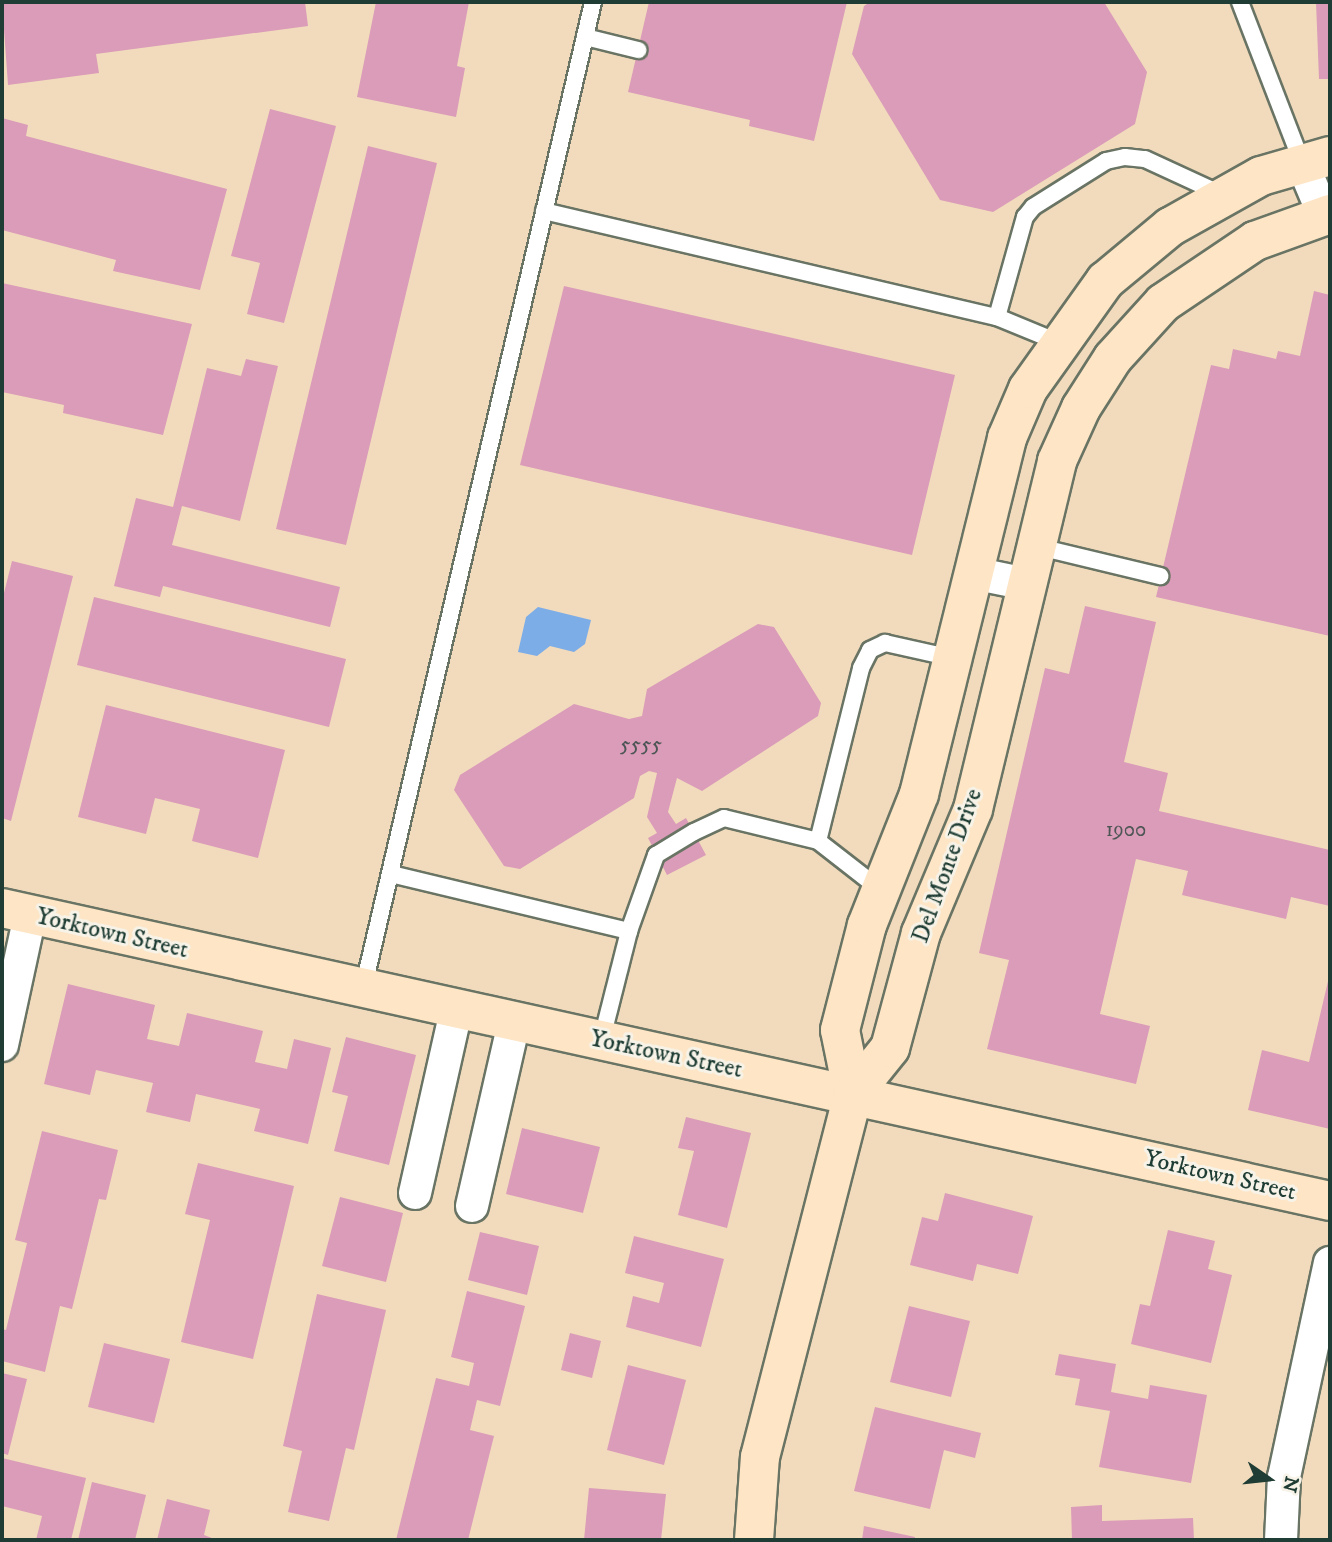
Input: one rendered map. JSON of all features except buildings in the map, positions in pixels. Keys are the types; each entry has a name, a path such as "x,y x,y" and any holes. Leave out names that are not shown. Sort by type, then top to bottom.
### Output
{"street":[{"name":"Del Monte Drive","path":"853,1094 840,1030 867,925 919,794 1007,438 1028,389 1058,342 1105,281 1170,227 1261,176 1316,160"},
{"path":"1316,160 1327,214"},
{"name":"Del Monte Drive","path":"754,1540 760,1457 853,1094 890,1048 921,933 973,809 1057,461 1081,408 1113,358 1163,303 1197,277 1255,241 1327,214"},
{"path":"973,573 1026,584"},
{"path":"2,1045 16,911"},
{"name":"Yorktown Street","path":"16,911 363,991 853,1094 1330,1201"},
{"path":"415,1193 456,1011"},
{"path":"472,1206 514,1023"},
{"path":"1282,1540 1284,1477 1330,1263"}],"lane":[{"path":"363,991 593,2"},
{"path":"1240,2 1316,160"},
{"path":"585,37 638,50"},
{"path":"997,317 1025,217 1033,207 1106,161 1125,157 1146,159 1226,196"},
{"path":"544,211 997,317 1058,342"},
{"path":"1035,546 1160,576"},
{"path":"818,841 861,668 870,650 885,643 952,658"},
{"path":"601,1042 629,931 656,855 694,832 724,818 818,841 881,890"},
{"path":"391,874 629,931"}],"water":[{"path":"538,607 591,620 585,644 574,652 550,646 537,656 518,652 526,617"}]}
